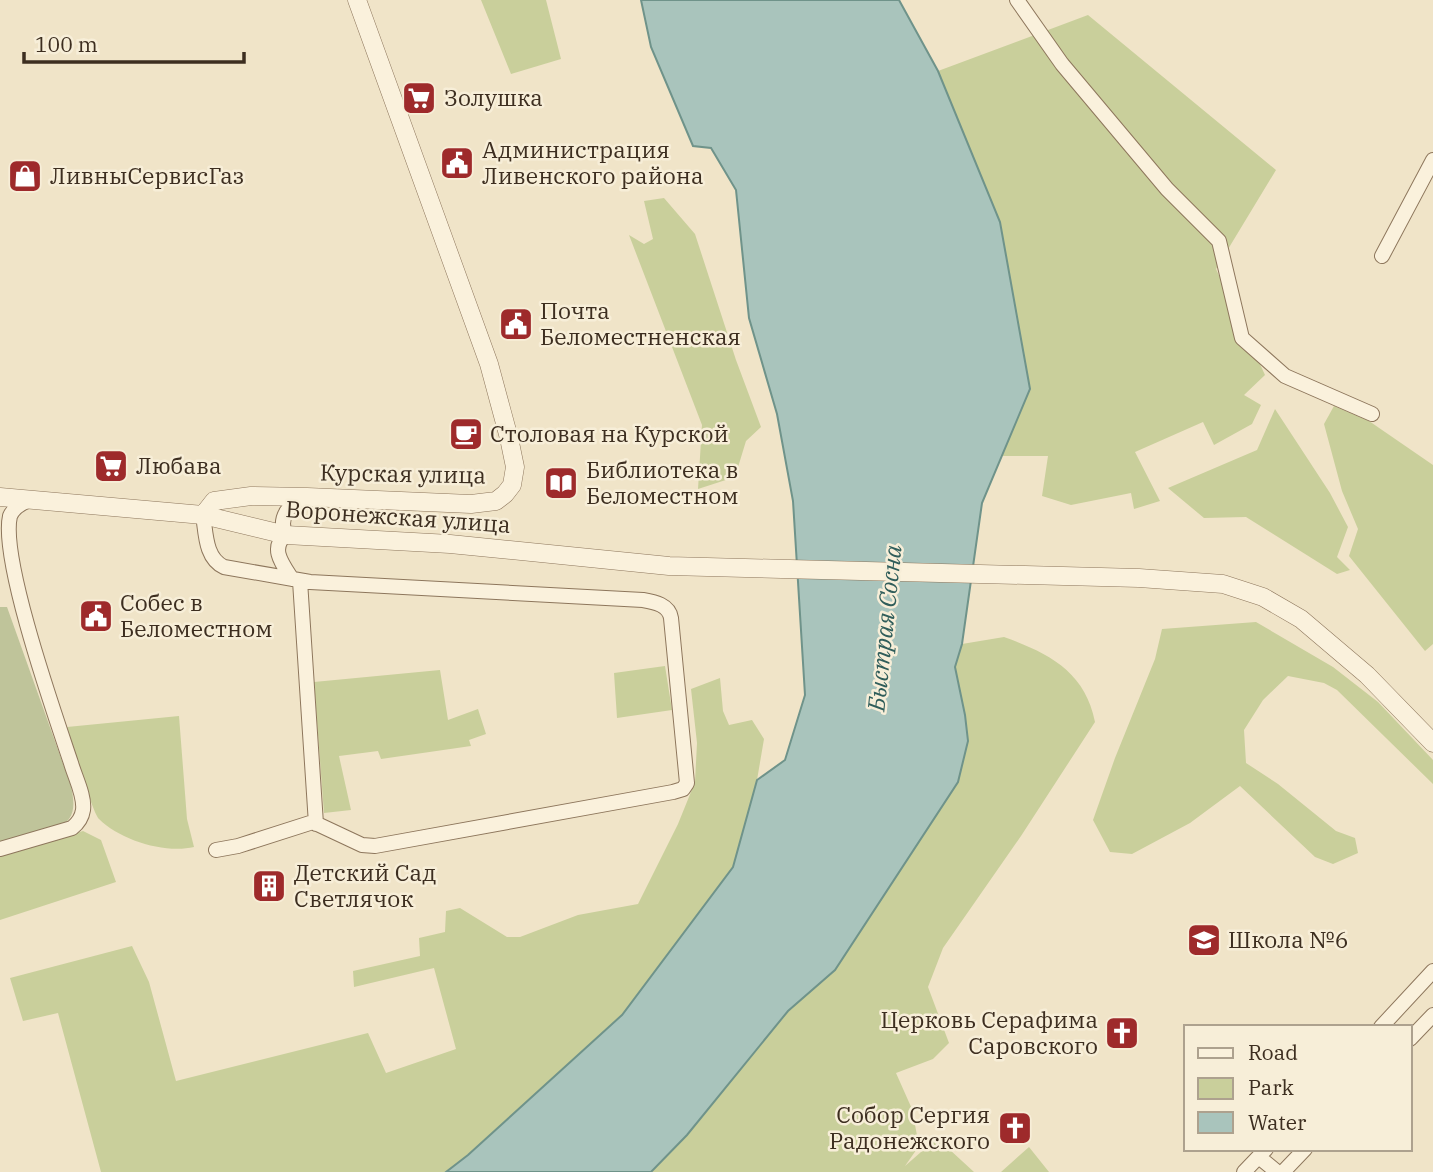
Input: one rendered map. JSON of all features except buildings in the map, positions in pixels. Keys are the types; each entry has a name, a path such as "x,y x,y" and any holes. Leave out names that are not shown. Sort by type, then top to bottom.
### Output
{"street":[{"name":"Курская улица","path":"203,515 211,503 225,498 307,497 471,504 493,502 510,487 515,474 509,438 489,364 357,0"},
{"path":"1017,0 1070,75 1167,189 1219,241 1242,338 1285,376 1372,414"},
{"path":"1382,256 1433,160"},
{"name":"Воронежская улица","path":"0,497 203,515 286,535 450,544 669,566 1139,578 1223,584 1251,592 1290,611 1314,629 1367,675 1433,743"},
{"path":"307,497 295,502 285,514 282,527 286,535 278,542 277,550 296,580 316,824"},
{"path":"0,849 72,828 78,822 83,808 68,755 22,623 10,563 7,536 9,518 15,508 30,499"},
{"path":"203,515 210,553 218,564 224,567 296,580 643,600 664,607 671,618 687,783 682,789 673,792 375,846 362,845 313,822 238,846 216,850"},
{"path":"1383,1025 1433,971"},
{"path":"1412,1037 1433,1015"},
{"path":"1283,1172 1303,1151"},
{"path":"1244,1172 1263,1153 1277,1172"}],"green space":[{"path":"481,0 546,0 561,59 511,74"},
{"path":"1088,15 1276,170 1216,269 1265,375 1244,395 1261,405 1252,424 1214,445 1203,422 1135,452 1160,501 1134,509 1131,493 1071,505 1042,496 1048,456 1002,456 1030,389 1000,222 938,71"},
{"path":"664,198 695,234 761,427 746,441 735,477 698,489 702,425 629,235 644,244 653,239 644,201"},
{"path":"1334,406 1369,421 1433,465 1433,644 1425,651 1349,556 1358,529 1342,491 1324,424"},
{"path":"1275,409 1330,493 1348,527 1337,557 1350,570 1337,574 1246,517 1204,518 1168,488 1257,450"},
{"path":"0,607 7,607 71,786 73,811 69,819 56,829 0,845"},
{"path":"1256,622 1333,667 1378,702 1433,760 1433,784 1337,690 1324,683 1288,676 1263,700 1244,730 1246,763 1278,784 1336,831 1355,838 1358,853 1333,864 1315,857 1240,786 1190,823 1132,854 1110,852 1093,820 1155,659 1162,629"},
{"path":"1004,637 1049,657 1062,666 1083,689 1095,722 1021,836 943,948 928,987 949,1043 933,1059 896,1073 912,1109 919,1146 905,1166 937,1138 974,1172 651,1172 687,1135 788,1011 835,970 965,715 955,667 962,644"},
{"path":"665,666 672,710 617,718 614,673"},
{"path":"440,670 448,720 478,709 486,734 469,740 471,746 381,759 378,751 339,756 351,810 324,813 314,682"},
{"path":"720,678 723,711 729,725 752,720 764,739 757,780 733,867 622,1015 468,1155 446,1172 101,1172 58,1013 23,1021 10,978 132,946 149,982 176,1081 368,1033 386,1073 456,1049 434,968 354,987 353,971 420,956 419,938 445,932 446,911 460,908 507,937 520,937 578,915 638,904 678,824 695,782 697,743 691,689"},
{"path":"179,716 187,819 194,847 170,849 131,839 99,819 87,791 67,727"},
{"path":"83,831 101,840 116,882 0,920 0,856"},
{"path":"1029,1147 1049,1172 1001,1172"}],"water":[{"name":"Быстрая Сосна","path":"641,0 899,0 938,71 1000,222 1030,389 982,503 962,644 955,667 968,741 958,782 835,970 788,1011 687,1135 651,1172 446,1172 622,1015 733,867 757,780 785,760 805,695 793,501 777,414 749,318 736,190 711,148 693,146 651,47"}],"place":[{"name":"Золушка","path":"419,98"},
{"name":"Администрация Ливенского района","path":"457,163"},
{"name":"ЛивныСервисГаз","path":"25,176"},
{"name":"Почта Беломестненская","path":"516,324"},
{"name":"Столовая на Курской","path":"466,434"},
{"name":"Любава","path":"111,466"},
{"name":"Библиотека в Беломестном","path":"561,483"},
{"name":"Собес в Беломестном","path":"96,616"},
{"name":"Детский Сад Светлячок","path":"269,886"},
{"name":"Школа №6","path":"1204,940"},
{"name":"Церковь Серафима Саровского","path":"1122,1033"},
{"name":"Собор Сергия Радонежского","path":"1015,1128"}]}
